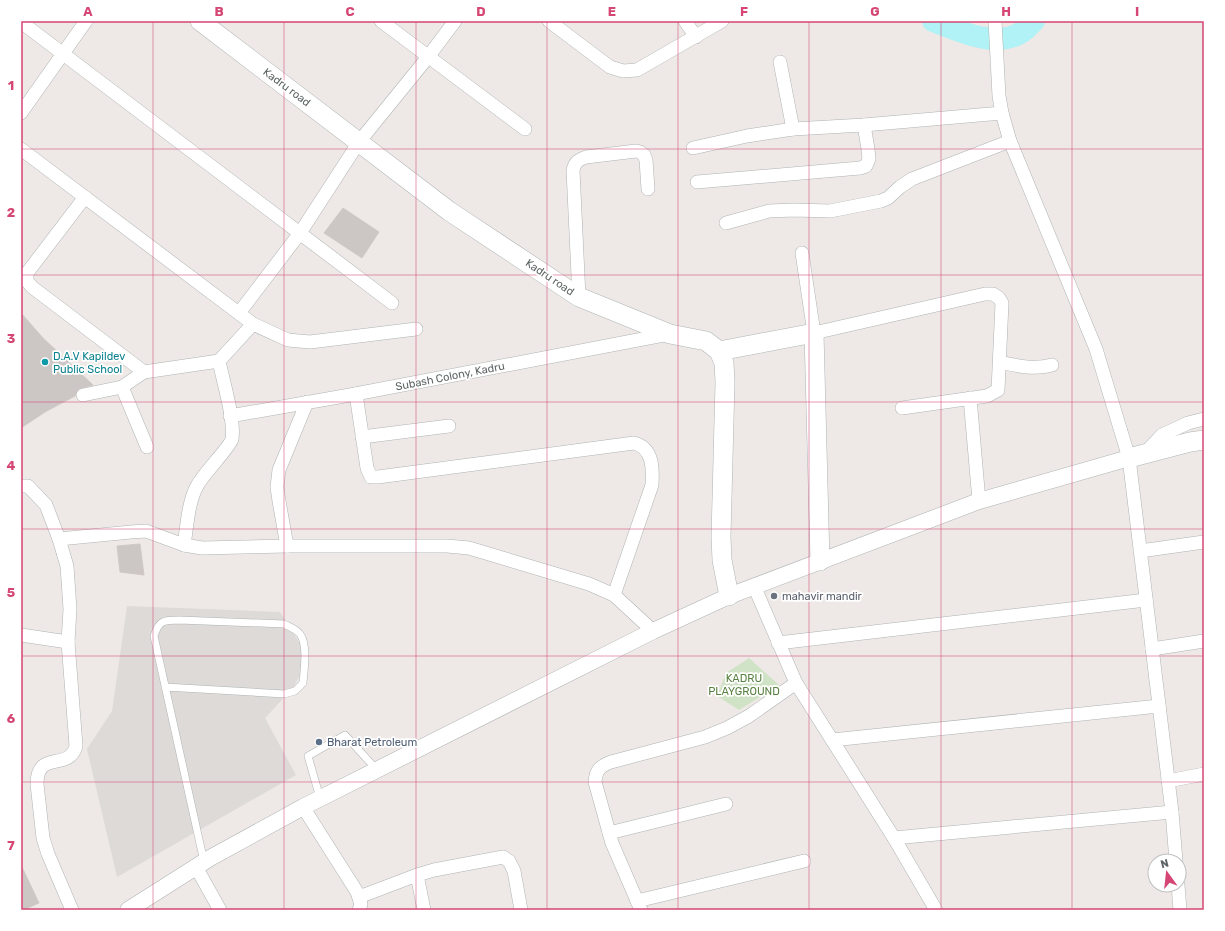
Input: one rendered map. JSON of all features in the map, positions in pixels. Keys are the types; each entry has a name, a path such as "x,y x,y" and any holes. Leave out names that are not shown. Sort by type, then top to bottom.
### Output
{"main road":[{"name":"Kadru road","path":"200,21 450,211 579,297 670,334 706,340 719,351"},
{"path":"729,596 722,560 721,537 724,364 719,351 814,333 820,561"},
{"path":"1137,456 1190,442 1204,440"}],"street":[{"path":"21,113 86,21"},
{"path":"381,21 525,129"},
{"path":"239,313 300,233 359,142 428,57 455,21"},
{"path":"549,21 610,67 623,71 637,70 722,21"},
{"path":"686,21 696,37"},
{"path":"21,22 392,303"},
{"path":"995,23 996,62 1002,113 1010,141 1096,349 1137,456 1140,551 1172,812 1175,853"},
{"path":"780,62 793,129"},
{"path":"693,148 747,136 793,129 1002,113"},
{"path":"697,182 860,168 866,166 868,159 864,124"},
{"path":"726,223 769,211 830,211 881,202 912,179 1010,141"},
{"path":"21,149 253,324 288,340 310,342 416,329"},
{"path":"579,297 573,170 574,164 578,160 586,157 636,151 644,156 646,160 648,189"},
{"path":"85,197 27,273 27,281 32,287 144,372"},
{"path":"802,253 814,333 985,294 993,294 999,298 1002,303 998,390 987,396 902,408"},
{"path":"83,395 122,387 144,372 219,361 253,324"},
{"name":"Subash Colony, Kadru","path":"230,416 356,394 670,334"},
{"path":"184,545 192,498 197,486 231,442 232,430 230,416 219,361"},
{"path":"1000,362 1028,368 1042,368 1052,365"},
{"path":"122,387 147,447"},
{"path":"356,394 367,468 371,477 634,443 641,445 648,453 651,461 652,485 614,595"},
{"path":"970,398 979,501"},
{"path":"287,546 278,501 277,487 279,470 307,402"},
{"path":"128,910 200,865 320,798 653,631 729,596 979,501 1137,456 1162,435 1188,423 1204,419"},
{"path":"362,436 449,426"},
{"path":"21,486 28,486 46,505 68,566 70,609 68,642 76,746 74,754 69,758 46,764 40,768 37,776 37,784 43,838 48,854 72,910"},
{"path":"59,539 131,532 146,532 184,545 202,548 287,546 447,546 469,548 589,584 614,595 653,631"},
{"path":"1140,551 1204,542"},
{"path":"754,586 796,683 894,838 936,910"},
{"path":"778,643 1146,600"},
{"path":"21,636 68,642"},
{"path":"1152,649 1204,641"},
{"path":"796,683 749,716 728,728 705,737 601,766 596,773 595,782 618,859 639,905 804,862"},
{"path":"832,740 1159,706"},
{"path":"1168,781 1204,774"},
{"path":"609,833 726,804"},
{"path":"303,807 357,892 359,904 416,875 434,870 503,857 509,861 514,871 521,910"},
{"path":"894,838 1172,812"},
{"path":"200,865 220,910"},
{"path":"416,875 424,910"},
{"path":"1179,893 1180,910"}],"lane":[{"path":"165,687 284,694 295,691 303,683 304,646 301,635 293,628 284,624 164,620 157,627 154,636 200,865"},
{"path":"320,798 308,756 345,736 377,770"}],"shaded area":[{"path":"127,606 280,612 309,658 293,688 265,718 296,775 117,877 87,749 112,711"}],"green space":[{"name":"KADRU PLAYGROUND","path":"749,658 779,685 739,710 717,696 726,673"}],"building":[{"path":"343,208 379,232 362,258 324,233"},
{"name":"D.A.V Kapildev Public School","path":"21,313 43,338 93,385 78,389 75,396 45,412 21,428"},
{"path":"140,544 144,575 120,572 117,546"},
{"path":"21,865 39,903 23,910 21,910"}],"waterway":[{"path":"933,21 978,37 989,39 1012,37 1022,32 1034,21"}],"place":[{"name":"D.A.V Kapildev Public School","path":"45,362"},
{"name":"mahavir mandir","path":"774,596"},
{"name":"Bharat Petroleum","path":"319,742"}]}
